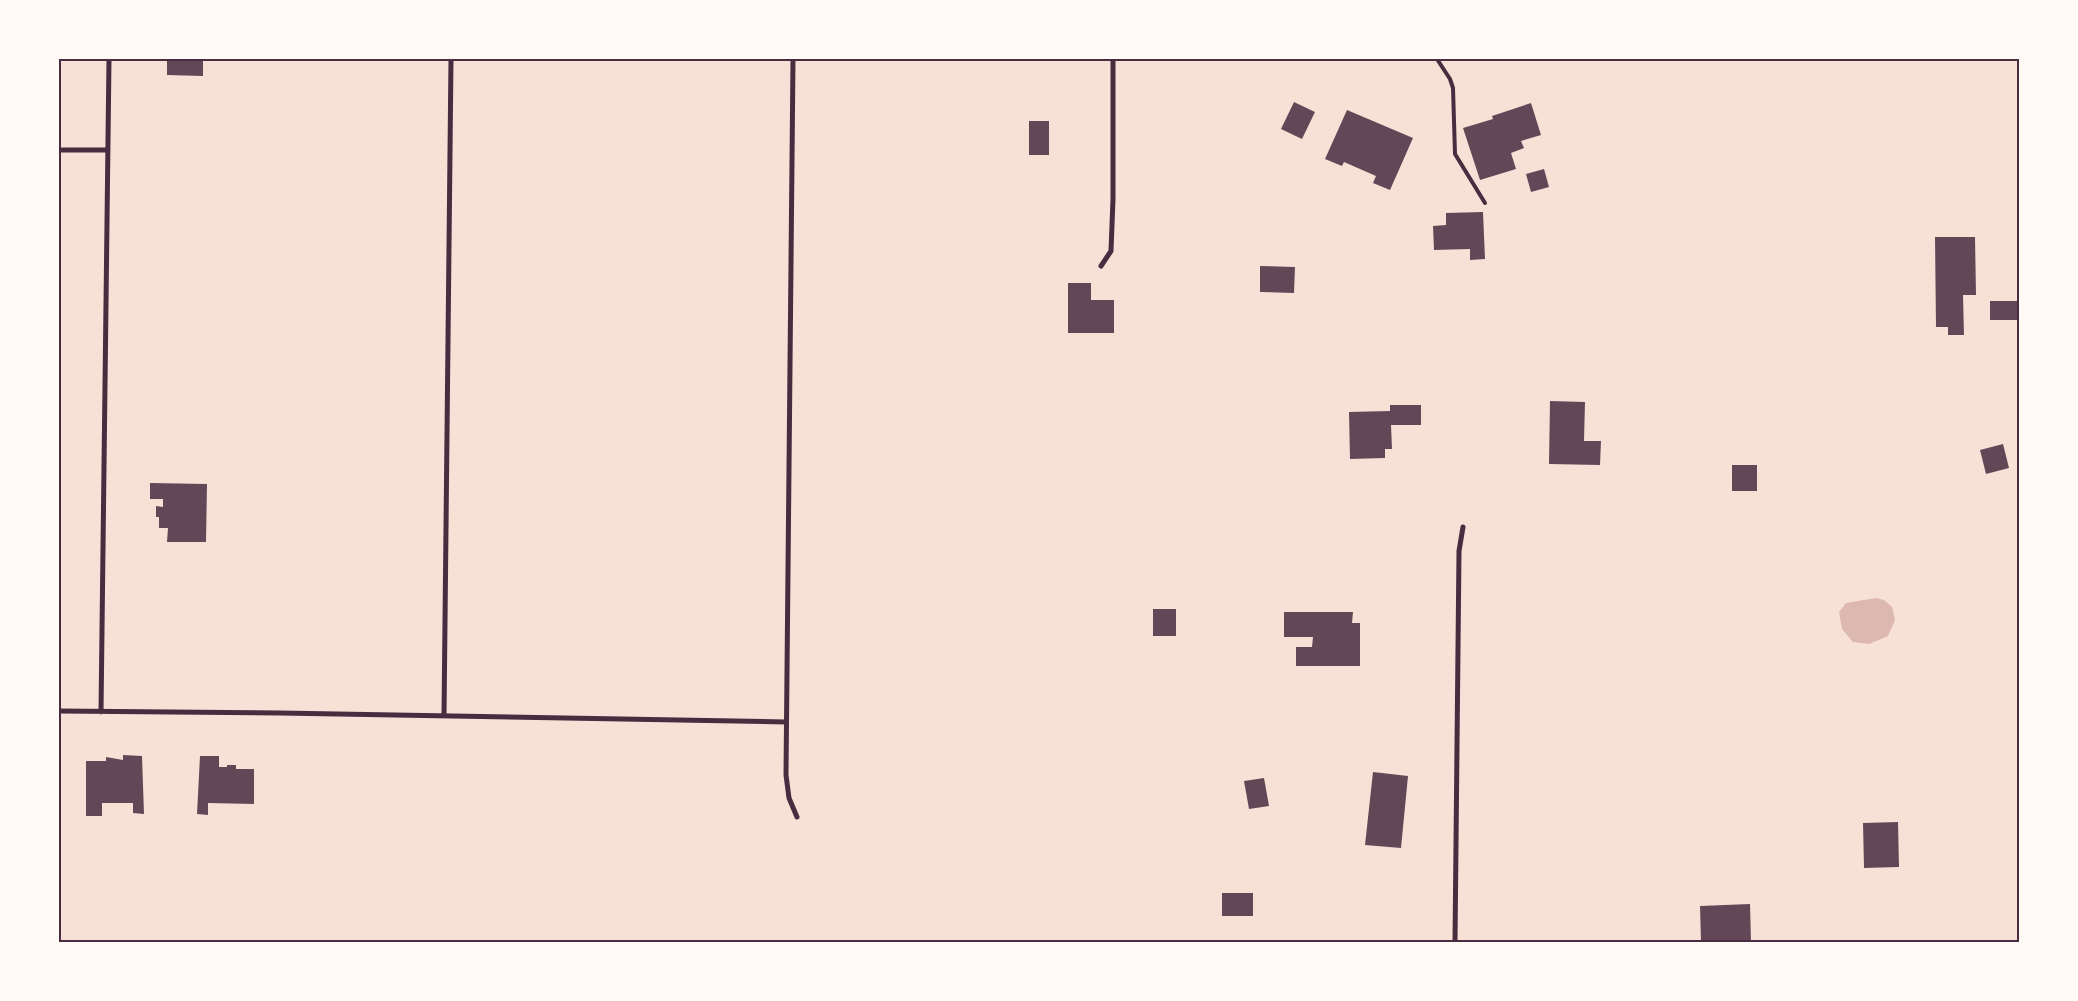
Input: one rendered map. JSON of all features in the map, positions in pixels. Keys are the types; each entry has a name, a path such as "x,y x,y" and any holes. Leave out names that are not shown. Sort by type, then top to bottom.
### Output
{"street":[{"path":"102,712 109,59"},
{"path":"444,716 451,59"},
{"path":"793,59 786,722 787,785 789,798 797,818"},
{"path":"1101,266 1110,250 1111,242 1113,199 1113,59"},
{"path":"59,150 108,150"},
{"path":"1455,942 1459,551 1463,527"},
{"path":"59,712 786,722"}],"lane":[{"path":"1437,59 1450,79 1453,88 1455,154 1485,203"}],"shaded area":[{"path":"1876,598 1884,600 1892,607 1895,620 1888,636 1869,644 1853,642 1842,629 1839,612 1846,603"}],"building":[{"path":"157,59 203,59 203,76 167,75 167,61 157,61"},
{"path":"1294,102 1315,112 1302,139 1281,129"},
{"path":"1531,103 1541,135 1521,141 1524,148 1511,153 1516,169 1480,180 1463,128 1493,119 1492,116"},
{"path":"1347,110 1413,138 1390,190 1373,183 1376,176 1344,162 1342,166 1325,159"},
{"path":"1029,121 1049,121 1049,155 1029,155"},
{"path":"1544,169 1549,187 1531,192 1526,174"},
{"path":"1483,212 1485,259 1470,260 1470,249 1434,250 1433,226 1446,225 1446,213"},
{"path":"1935,237 1975,237 1976,295 1963,295 1964,335 1948,335 1948,327 1936,327"},
{"path":"1260,266 1295,267 1294,293 1260,292"},
{"path":"1068,283 1091,283 1091,300 1114,300 1114,333 1068,333"},
{"path":"1990,301 2019,301 2019,320 1990,320"},
{"path":"1550,401 1585,402 1584,441 1601,441 1600,465 1549,464"},
{"path":"1390,405 1421,405 1421,425 1391,425 1392,449 1385,449 1385,458 1350,459 1349,412 1390,411"},
{"path":"2003,444 2009,468 1986,474 1980,450"},
{"path":"1732,465 1757,465 1757,491 1732,491"},
{"path":"150,483 207,484 206,542 167,542 168,528 159,528 159,517 156,517 156,506 163,507 163,499 150,499"},
{"path":"1153,609 1176,609 1176,636 1153,636"},
{"path":"1284,612 1353,612 1352,623 1360,623 1360,666 1296,666 1296,647 1312,647 1313,637 1284,637"},
{"path":"123,755 142,756 144,814 133,813 133,803 102,803 102,816 86,816 86,761 106,761 106,757 123,760"},
{"path":"200,756 219,756 219,767 236,765 236,769 254,769 254,804 208,803 208,815 197,814"},
{"path":"1373,772 1408,776 1401,848 1365,845"},
{"path":"1264,778 1269,806 1249,809 1244,781"},
{"path":"1898,822 1899,867 1864,868 1863,823"},
{"path":"1222,893 1253,893 1253,916 1222,916"},
{"path":"1750,904 1751,942 1701,942 1700,906"}]}
